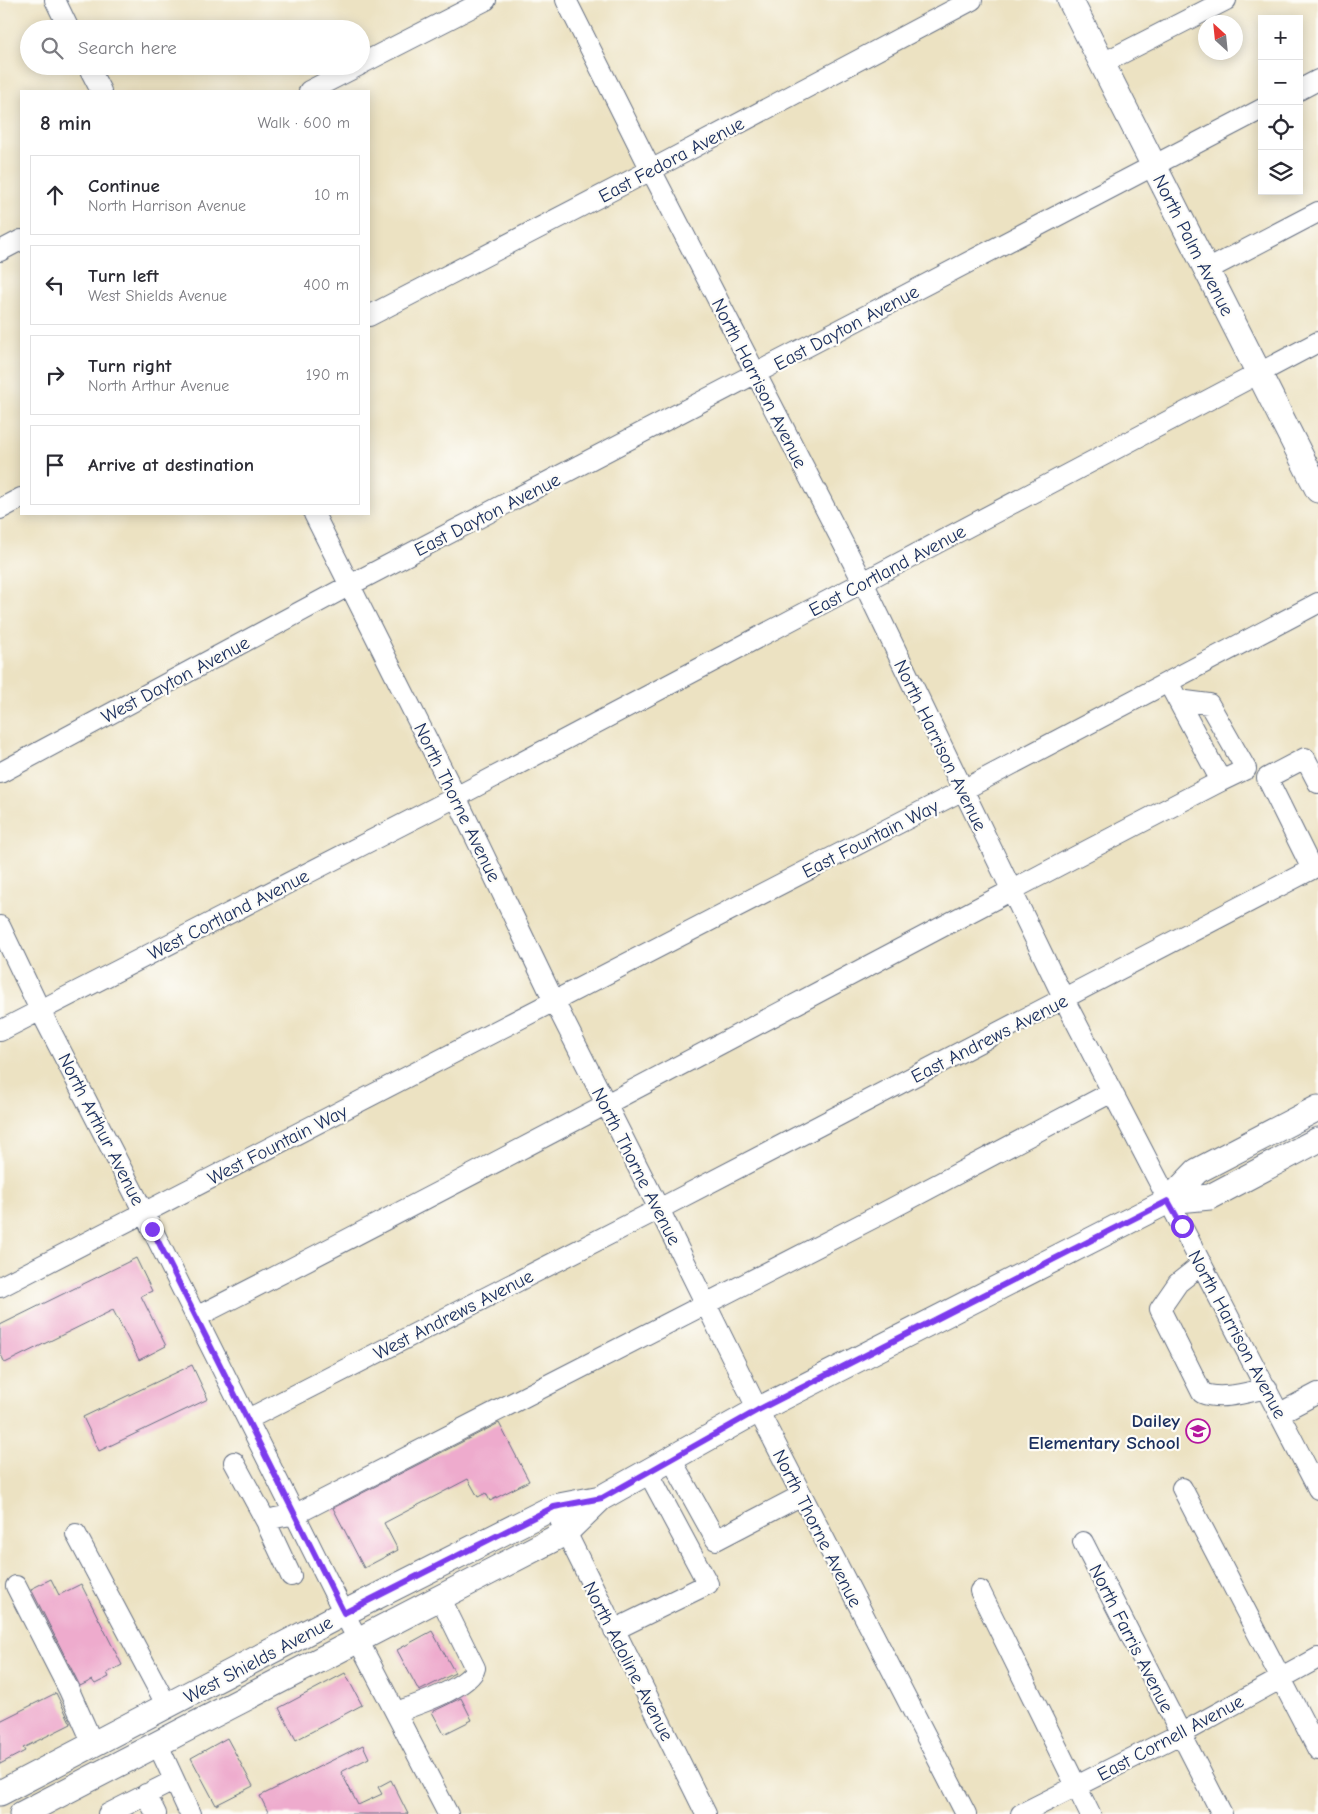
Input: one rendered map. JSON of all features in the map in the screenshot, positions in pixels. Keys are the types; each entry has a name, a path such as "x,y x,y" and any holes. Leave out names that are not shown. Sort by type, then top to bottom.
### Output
{"main road":[{"name":"North Palm Avenue","path":"1070,0 1316,480"},
{"name":"West Shields Avenue","path":"22,1814 565,1533 602,1498 671,1459 758,1410 1168,1201 1197,1171 1318,1108"},
{"name":"West Shields Avenue","path":"1168,1201 1210,1197 1318,1140"},
{"name":"West Shields Avenue","path":"0,1794 344,1613 554,1507 602,1498"},
{"path":"158,1745 163,1726 224,1689 246,1664"}],"street":[{"path":"55,0 65,20"},
{"path":"370,59 486,0"},
{"name":"North Harrison Avenue","path":"566,0 651,170 863,582 1064,999 1318,1489"},
{"name":"East Fedora Avenue","path":"370,315 651,170 972,0"},
{"path":"1103,64 1226,0"},
{"path":"93,75 100,90"},
{"path":"311,90 340,75"},
{"path":"1303,88 1318,80"},
{"name":"East Dayton Avenue","path":"350,586 1258,112"},
{"path":"1207,270 1318,212"},
{"path":"0,251 20,241"},
{"name":"East Cortland Avenue","path":"456,797 1318,342"},
{"path":"0,510 20,499"},
{"name":"North Thorne Avenue","path":"314,515 456,797 554,1001 758,1410 966,1814"},
{"name":"West Dayton Avenue","path":"0,773 350,586"},
{"name":"East Fountain Way","path":"554,1001 963,790 1318,603"},
{"path":"1168,682 1221,781"},
{"path":"1178,700 1210,704 1246,769 1267,778 1315,868"},
{"path":"1267,778 1305,758 1318,783"},
{"path":"196,1317 606,1104 1011,889 1246,769"},
{"name":"West Cortland Avenue","path":"0,1031 456,797"},
{"name":"East Andrews Avenue","path":"659,1209 1315,868"},
{"name":"North Arthur Avenue","path":"0,926 40,1010 296,1514 344,1613 448,1814"},
{"name":"West Fountain Way","path":"0,1287 554,1001"},
{"path":"267,1524 275,1518 296,1514 706,1304 1112,1092"},
{"name":"West Andrews Avenue","path":"248,1419 659,1209"},
{"path":"1202,1264 1178,1283 1160,1309 1202,1393 1226,1396 1267,1388"},
{"path":"1280,1413 1318,1393"},
{"path":"671,1459 716,1540 802,1496"},
{"path":"234,1462 267,1524 291,1576"},
{"path":"614,1630 708,1584 648,1472"},
{"path":"1182,1488 1318,1750"},
{"name":"North Adoline Avenue","path":"554,1507 565,1533 706,1814"},
{"path":"76,1534 167,1706"},
{"name":"North Farris Avenue","path":"1083,1542 1222,1814"},
{"path":"16,1586 69,1690 93,1744"},
{"path":"980,1591 1090,1814"},
{"path":"396,1712 420,1705 466,1682 474,1674 476,1668 440,1597"},
{"name":"East Cornell Avenue","path":"1021,1814 1182,1733 1318,1658"},
{"path":"158,1745 190,1814"},
{"path":"108,1814 174,1781"},
{"path":"146,1794 156,1814"}],"building":[{"path":"136,1258 152,1291 141,1296 166,1346 139,1360 113,1310 5,1363 0,1353 0,1325"},
{"path":"192,1365 208,1399 99,1451 83,1417"},
{"path":"499,1423 529,1481 490,1501 486,1493 478,1497 468,1479 384,1523 398,1550 364,1568 333,1508"},
{"path":"51,1579 59,1595 81,1584 122,1665 107,1673 109,1677 95,1684 92,1680 80,1686 31,1589"},
{"path":"432,1631 455,1673 419,1691 397,1650"},
{"path":"345,1673 362,1705 296,1740 279,1708"},
{"path":"56,1693 71,1724 23,1748 25,1751 0,1764 0,1721"},
{"path":"461,1698 472,1720 444,1734 432,1712"},
{"path":"227,1738 253,1786 216,1805 191,1758"},
{"path":"363,1745 369,1758 341,1772 358,1805 382,1794 378,1787 391,1780 408,1814 269,1814 260,1796"}],"place":[{"name":"Dailey Elementary School","path":"1198,1431"}],"route":[{"path":"152,1229 344,1613 554,1507 602,1498 758,1410 1168,1201 1182,1226"}]}
